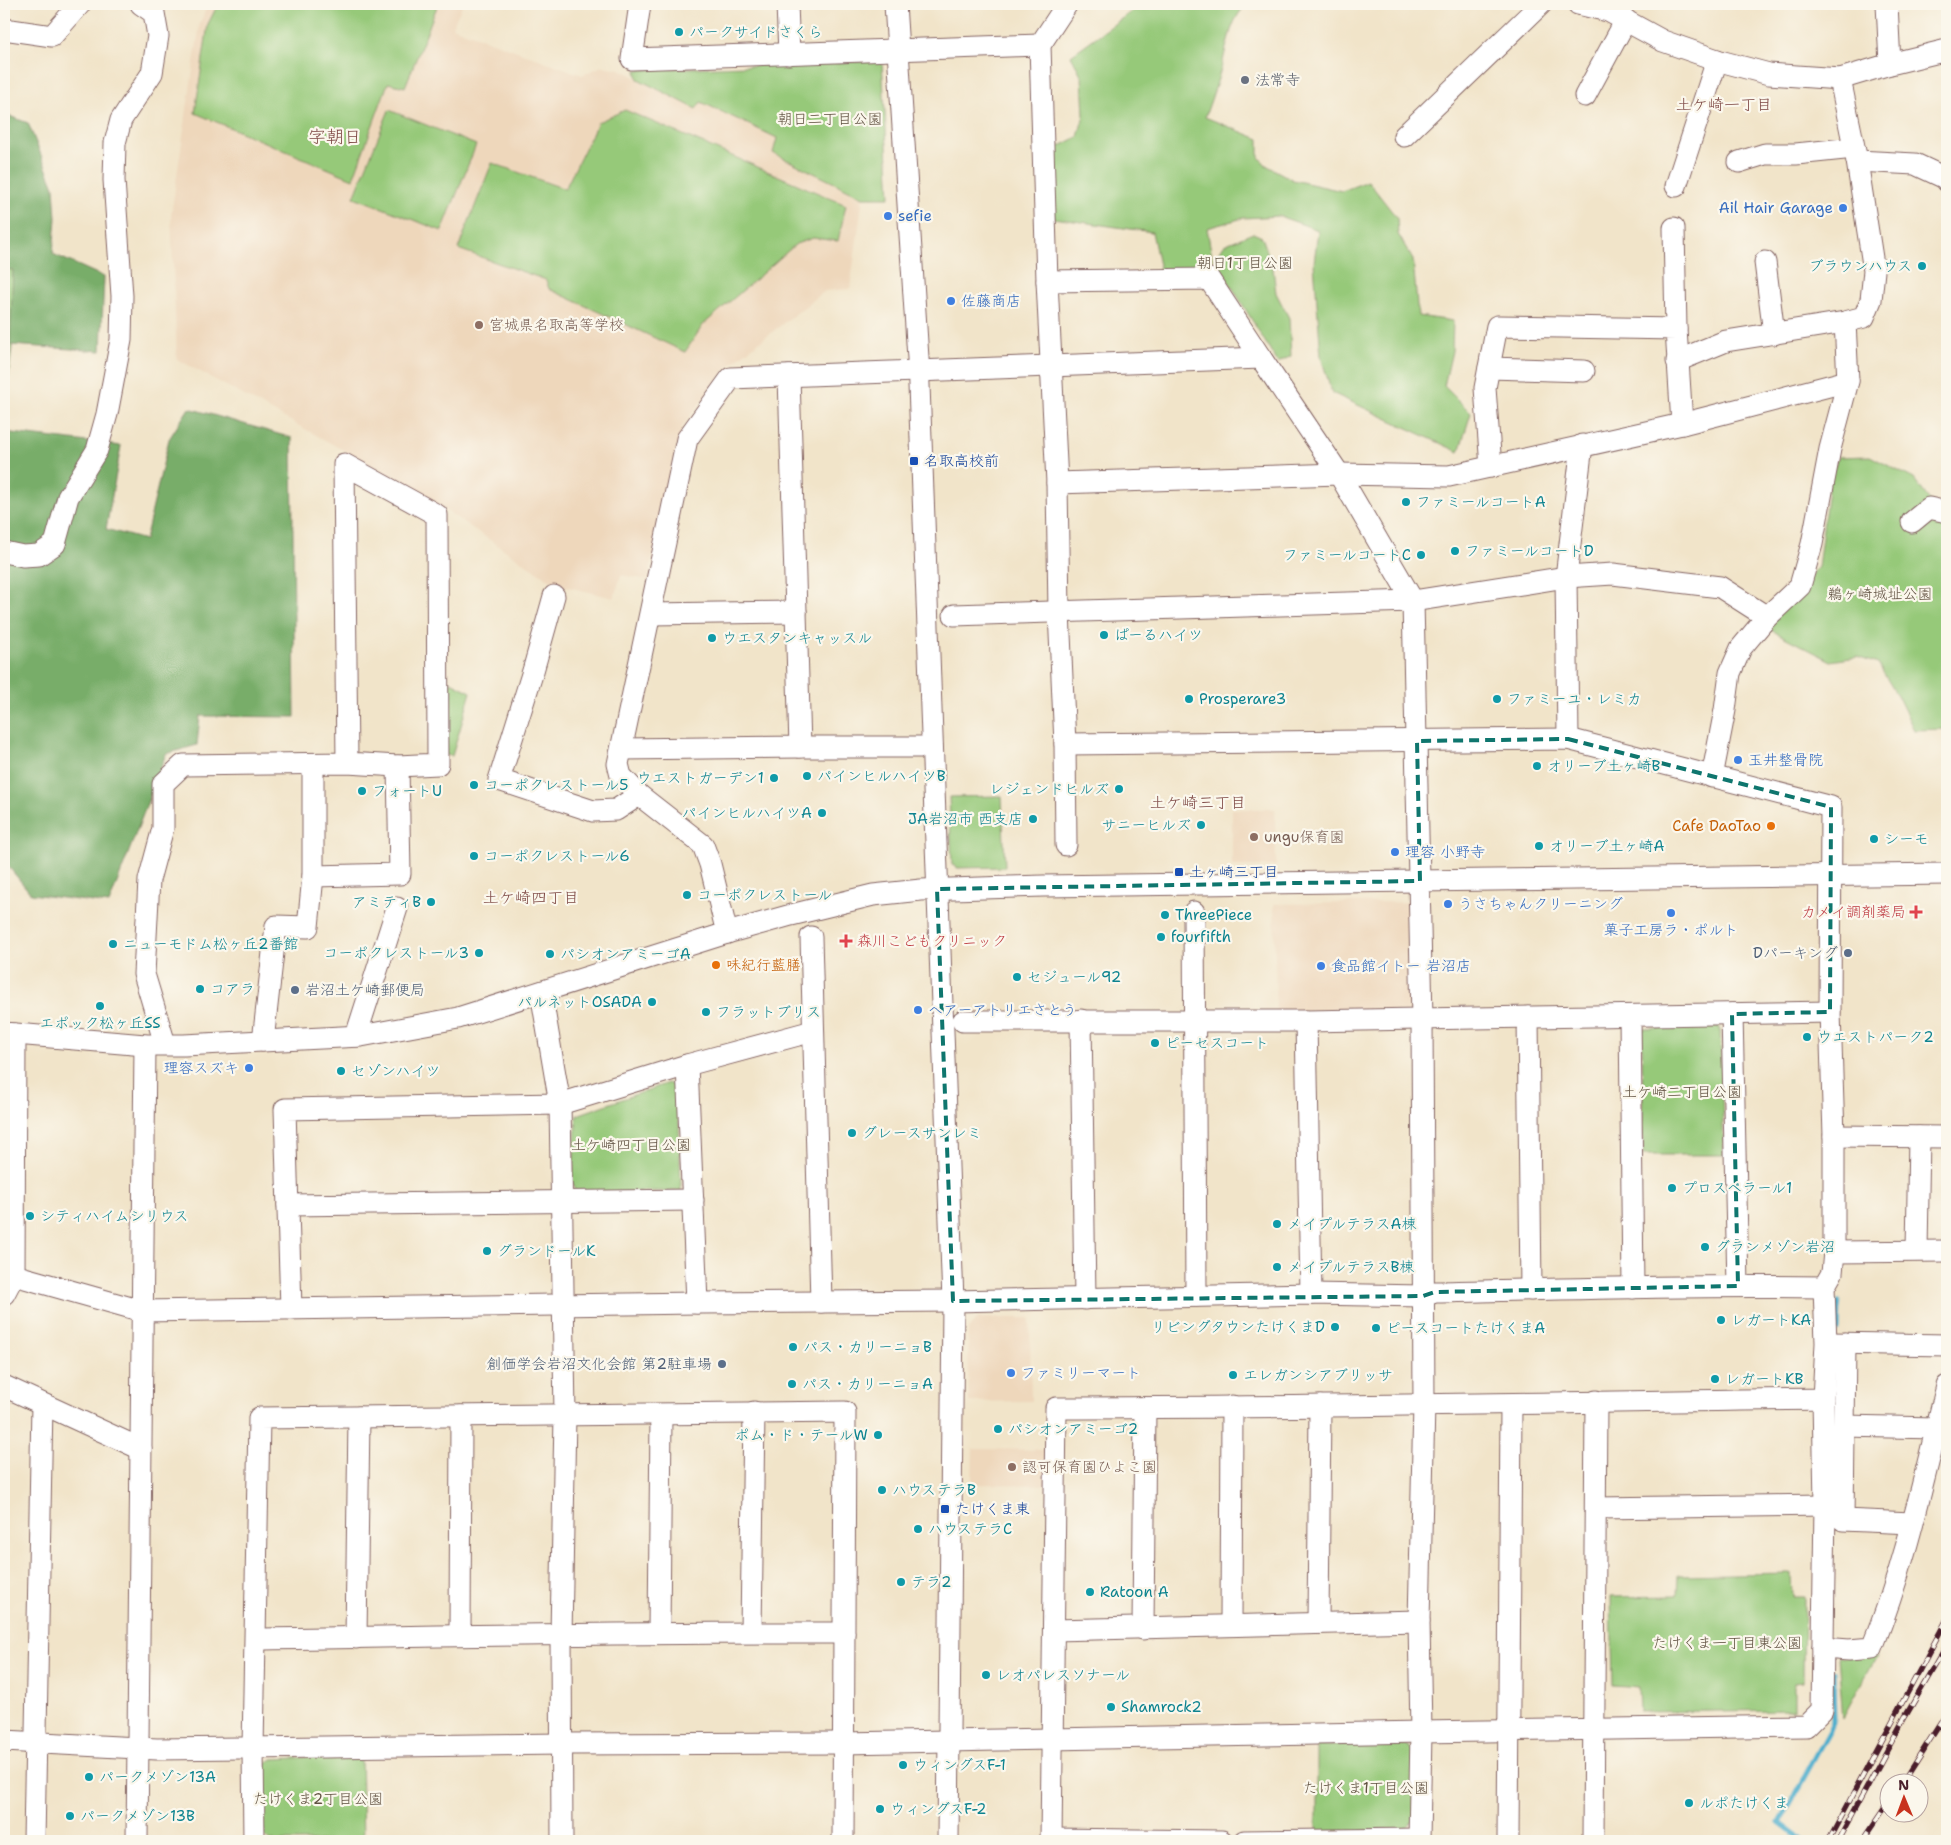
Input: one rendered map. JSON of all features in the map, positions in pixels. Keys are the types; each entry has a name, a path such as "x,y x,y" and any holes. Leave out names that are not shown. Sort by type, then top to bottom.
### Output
{"street":[{"path":"4,29 52,36 80,4"},
{"path":"4,552 23,556 39,555 55,544 68,497 97,450 107,414 121,331 122,296 114,180 115,143 122,120 152,73 158,36 154,13 141,4"},
{"path":"640,4 632,58 1040,45"},
{"path":"787,4 789,54"},
{"path":"895,4 919,372 953,1301 948,1841"},
{"path":"1066,846 1065,744 1059,612 1057,483 1050,366 1040,45 1067,4"},
{"path":"1404,136 1541,4"},
{"path":"1578,4 1608,11 1663,41 1717,60 1770,74 1840,79 1947,50"},
{"path":"1887,4 1890,64"},
{"path":"1585,96 1626,20"},
{"path":"1676,186 1717,60"},
{"path":"1676,361 1726,341 1845,322 1864,317 1871,300 1874,271 1855,154 1840,79"},
{"path":"1739,162 1765,154 1855,154 1915,164 1946,179"},
{"path":"1674,228 1676,361 1682,424"},
{"path":"1766,262 1774,334"},
{"path":"1047,281 1209,279 1339,474 1413,601 1422,1019 1424,1405 1419,1621 1421,1732 1419,1840 1244,1841"},
{"path":"1712,777 1730,672 1740,648 1767,617 1800,586 1812,544 1830,449 1848,381 1845,322"},
{"path":"1491,467 1485,388 1497,326 1676,329"},
{"path":"727,933 710,864 703,845 639,795 621,776 618,764 687,439 731,378 1261,358"},
{"path":"1489,368 1584,370"},
{"path":"789,376 800,747"},
{"path":"1057,483 1339,474 1449,476 1682,424 1848,381"},
{"path":"1568,739 1566,577 1582,445"},
{"path":"138,1841 142,1311 155,1045 144,974 150,880 163,828 163,784 183,765 313,765 347,763 398,766 438,764 436,515 344,464 347,763"},
{"path":"1912,522 1929,508 1947,512"},
{"path":"954,615 1413,601 1566,577 1613,574 1720,588 1767,617"},
{"path":"554,596 499,780 593,811 616,810 639,795"},
{"path":"651,614 796,612"},
{"path":"1065,744 1568,739 1831,808 1830,1012 1834,1136 1834,1252 1832,1273 1824,1287 1835,1343 1844,1426 1843,1520 1912,1523"},
{"path":"622,749 932,747"},
{"path":"263,1041 276,926 308,928 313,876 313,765"},
{"path":"313,876 400,874 398,766"},
{"path":"4,1294 9,1275 10,1033 155,1045 356,1036 405,1029 458,1018 727,933 791,915 873,895 906,890 1947,874"},
{"path":"356,1036 397,908"},
{"path":"1194,912 1196,1296"},
{"path":"811,937 820,1302"},
{"path":"541,992 560,1104 564,1306 561,1636 562,1841"},
{"path":"963,1021 1306,1021 1830,1012"},
{"path":"1732,1014 1738,1286"},
{"path":"1630,1016 1633,1288"},
{"path":"1528,1017 1532,1290"},
{"path":"1082,1020 1085,1299"},
{"path":"1306,1021 1311,1294"},
{"path":"292,1309 285,1109 560,1104 687,1065 813,1031"},
{"path":"687,1065 697,1303"},
{"path":"1834,1136 1947,1137"},
{"path":"1917,1250 1919,1137"},
{"path":"288,1205 693,1200"},
{"path":"1834,1252 1947,1251"},
{"path":"9,1275 142,1311 953,1301 1311,1294 1423,1296 1435,1292 1738,1286 1824,1287"},
{"path":"1835,1343 1947,1345"},
{"path":"4,1741 138,1749 844,1743 1806,1726 1822,1710 1825,1505 1823,1399 1835,1343"},
{"path":"4,1386 141,1449"},
{"path":"1823,1648 1849,1650 1872,1648 1887,1611 1947,1386"},
{"path":"1222,1841 1052,1840 1056,1408 1511,1405 1823,1399"},
{"path":"1593,1841 1596,1402"},
{"path":"34,1841 42,1404"},
{"path":"1508,1841 1511,1405"},
{"path":"1231,1625 1232,1406"},
{"path":"1318,1623 1320,1406"},
{"path":"1143,1629 1145,1408"},
{"path":"751,1632 754,1412"},
{"path":"254,1841 252,1748 256,1639 259,1418 845,1412 843,1841"},
{"path":"659,1633 661,1415"},
{"path":"460,1635 461,1416"},
{"path":"356,1638 359,1417"},
{"path":"1844,1426 1936,1428"},
{"path":"1596,1508 1825,1505"},
{"path":"1054,1630 1419,1621"},
{"path":"256,1639 460,1635 561,1636 659,1633 844,1632"}],"highlighted area":[{"path":"1568,739 1831,807 1830,1012 1732,1014 1738,1286 1435,1292 1423,1296 953,1301 937,889 1420,881 1417,741"}],"shaded area":[{"name":"宮城県名取高等学校","path":"208,4 463,4 452,27 582,75 602,66 620,69 696,109 701,102 778,139 773,153 863,197 850,289 825,291 728,366 682,427 669,476 648,580 621,575 614,598 556,584 409,486 177,359 171,215 200,23"},
{"name":"ungu保育園","path":"1232,809 1275,809 1276,866 1232,866"},
{"path":"1414,902 1415,1007 1411,1012 1276,1014 1274,904"},
{"path":"978,1318 1030,1318 1031,1401 969,1402 968,1330"},
{"name":"認可保育園ひよこ園","path":"973,1449 1052,1450 1052,1485 972,1484"}],"green space":[{"path":"218,4 438,4 405,87 388,83 353,179 195,113 208,24"},
{"path":"1142,4 1248,4 1237,17 1233,26 1205,117 1259,139 1259,157 1266,165 1293,180 1342,191 1368,181 1397,218 1398,234 1413,260 1418,316 1453,321 1452,351 1444,386 1471,413 1459,452 1332,393 1321,357 1314,263 1318,230 1279,216 1243,218 1207,228 1214,269 1160,270 1152,232 1053,218 1052,150 1078,137 1084,115 1082,77 1071,55"},
{"name":"朝日二丁目公園","path":"882,61 890,197 863,197 773,153 777,138 701,102 696,109 638,79 636,70"},
{"path":"389,110 476,145 442,231 354,197"},
{"path":"625,110 846,205 838,241 813,238 796,244 703,325 685,352 549,289 546,280 458,249 492,163 565,189 598,122"},
{"path":"4,114 28,123 54,187 56,218 53,254 104,277 101,351 10,345 13,270 4,269"},
{"name":"朝日1丁目公園","path":"1253,233 1262,237 1273,268 1276,293 1289,318 1291,356 1278,363 1215,259 1224,245"},
{"path":"4,242 21,268 4,419"},
{"path":"189,408 292,438 295,717 200,716 197,745 166,754 109,904 31,894 4,861 4,432 121,446 106,529 145,540 169,439"},
{"name":"鵜ヶ崎城址公園","path":"1870,456 1914,479 1947,524 1947,729 1914,730 1898,697 1878,664 1857,657 1831,661 1767,628 1818,567 1829,482 1838,457"},
{"path":"449,681 471,692 452,756 445,755"},
{"path":"1002,796 1005,867 958,868 952,865 949,797"},
{"name":"土ケ崎二丁目公園","path":"1720,1027 1724,1155 1643,1155 1642,1029"},
{"name":"土ケ崎四丁目公園","path":"668,1083 678,1088 681,1191 575,1192 572,1181 577,1115"},
{"name":"たけくま一丁目東公園","path":"1791,1573 1792,1596 1804,1596 1803,1682 1794,1683 1794,1710 1640,1712 1639,1687 1613,1685 1611,1597 1677,1596 1678,1575"},
{"path":"1838,1656 1877,1656 1843,1719"},
{"name":"たけくま1丁目公園","path":"1407,1745 1416,1755 1414,1820 1404,1830 1317,1831 1317,1746"},
{"name":"たけくま2丁目公園","path":"361,1755 363,1841 271,1841 263,1835 264,1766 272,1759"}],"waterway":[{"path":"1838,1330 1839,1302"},
{"path":"1803,1841 1779,1823 1834,1723 1833,1672"}],"railway":[{"path":"1828,1841 1947,1619"},
{"path":"1838,1841 1905,1717 1947,1645"},
{"path":"1909,1772 1947,1713"},
{"path":"1863,1841 1878,1819"}],"place":[{"name":"パークサイドさくら","path":"679,32"},
{"name":"法常寺","path":"1245,80"},
{"name":"Ail Hair Garage","path":"1843,208"},
{"name":"sefie","path":"888,216"},
{"name":"ブラウンハウス","path":"1922,266"},
{"name":"佐藤商店","path":"951,301"},
{"name":"宮城県名取高等学校","path":"479,325"},
{"name":"名取高校前","path":"914,461"},
{"name":"ファミールコートA","path":"1406,502"},
{"name":"ファミールコートD","path":"1455,551"},
{"name":"ファミールコートC","path":"1421,555"},
{"name":"ぱーるハイツ","path":"1104,635"},
{"name":"ウエスタンキャッスル","path":"712,638"},
{"name":"Prosperare3","path":"1189,699"},
{"name":"ファミーユ・レミカ","path":"1497,699"},
{"name":"玉井整骨院","path":"1738,760"},
{"name":"オリーブ土ヶ崎B","path":"1537,766"},
{"name":"パインヒルハイツB","path":"807,776"},
{"name":"ウエストガーデン1","path":"774,778"},
{"name":"コーポクレストール5","path":"474,785"},
{"name":"レジェンドヒルズ","path":"1119,789"},
{"name":"フォートU","path":"362,791"},
{"name":"パインヒルハイツA","path":"822,813"},
{"name":"JA岩沼市 西支店","path":"1033,819"},
{"name":"サニーヒルズ","path":"1201,825"},
{"name":"Cafe DaoTao","path":"1771,826"},
{"name":"ungu保育園","path":"1254,837"},
{"name":"シーモ","path":"1874,839"},
{"name":"オリーブ土ヶ崎A","path":"1539,846"},
{"name":"理容 小野寺","path":"1395,852"},
{"name":"コーポクレストール6","path":"474,856"},
{"name":"土ヶ崎三丁目","path":"1179,872"},
{"name":"コーポクレストール","path":"687,895"},
{"name":"アミティB","path":"431,902"},
{"name":"うさちゃんクリーニング","path":"1448,904"},
{"name":"カメイ調剤薬局","path":"1916,912"},
{"name":"菓子工房ラ・ポルト","path":"1671,913"},
{"name":"ThreePiece","path":"1165,915"},
{"name":"fourfifth","path":"1161,937"},
{"name":"森川こどもクリニック","path":"846,941"},
{"name":"ニューモドム松ヶ丘2番館","path":"113,944"},
{"name":"コーポクレストール3","path":"479,953"},
{"name":"Dパーキング","path":"1848,953"},
{"name":"パシオンアミーゴA","path":"550,954"},
{"name":"味紀行藍膳","path":"716,965"},
{"name":"食品館イトー 岩沼店","path":"1321,966"},
{"name":"セジュール92","path":"1017,977"},
{"name":"コアラ","path":"200,989"},
{"name":"岩沼土ケ崎郵便局","path":"295,990"},
{"name":"パルネットOSADA","path":"652,1002"},
{"name":"エポック松ヶ丘SS","path":"100,1006"},
{"name":"ヘアーアトリエさとう","path":"918,1010"},
{"name":"フラットブリス","path":"706,1012"},
{"name":"ウエストパーク2","path":"1807,1037"},
{"name":"ピーセスコート","path":"1155,1043"},
{"name":"理容スズキ","path":"249,1068"},
{"name":"セゾンハイツ","path":"341,1071"},
{"name":"グレースサンレミ","path":"852,1133"},
{"name":"プロスペラール1","path":"1672,1188"},
{"name":"シティハイムシリウス","path":"30,1216"},
{"name":"メイプルテラスA棟","path":"1277,1224"},
{"name":"グランメゾン岩沼","path":"1705,1247"},
{"name":"グランドールK","path":"487,1251"},
{"name":"メイプルテラスB棟","path":"1277,1267"},
{"name":"レガートKA","path":"1721,1320"},
{"name":"リビングタウンたけくまD","path":"1335,1327"},
{"name":"ピースコートたけくまA","path":"1376,1328"},
{"name":"パス・カリーニョB","path":"793,1347"},
{"name":"創価学会岩沼文化会館 第2駐車場","path":"722,1364"},
{"name":"ファミリーマート","path":"1011,1373"},
{"name":"エレガンシアブリッサ","path":"1233,1375"},
{"name":"レガートKB","path":"1715,1379"},
{"name":"パス・カリーニョA","path":"792,1384"},
{"name":"パシオンアミーゴ2","path":"998,1429"},
{"name":"ポム・ド・テールW","path":"878,1435"},
{"name":"認可保育園ひよこ園","path":"1012,1467"},
{"name":"ハウステラB","path":"882,1490"},
{"name":"たけくま東","path":"945,1509"},
{"name":"ハウステラC","path":"918,1529"},
{"name":"テラ2","path":"901,1582"},
{"name":"Ratoon A","path":"1090,1592"},
{"name":"レオパレスソナール","path":"986,1675"},
{"name":"Shamrock2","path":"1111,1707"},
{"name":"ウィングスF-1","path":"903,1765"},
{"name":"パークメゾン13A","path":"89,1777"},
{"name":"ルポたけくま","path":"1689,1803"},
{"name":"ウィングスF-2","path":"880,1809"},
{"name":"パークメゾン13B","path":"70,1816"}],"district":[{"name":"土ケ崎一丁目","path":"1724,104"},
{"name":"字朝日","path":"335,137"},
{"name":"土ケ崎三丁目","path":"1198,802"},
{"name":"土ケ崎四丁目","path":"531,897"}]}
